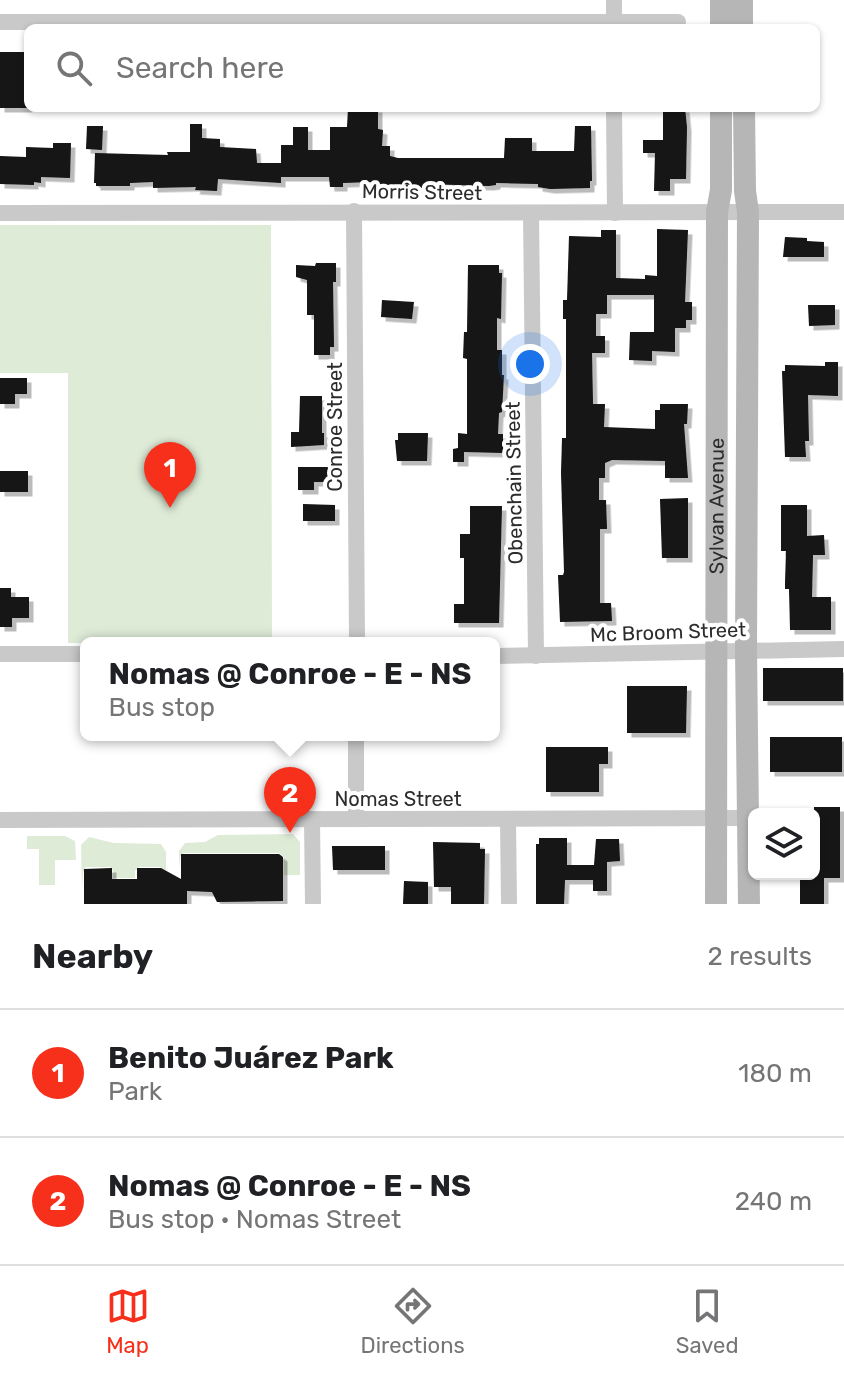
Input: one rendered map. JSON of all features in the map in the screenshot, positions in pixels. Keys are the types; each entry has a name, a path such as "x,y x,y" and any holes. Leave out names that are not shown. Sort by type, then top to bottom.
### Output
{"main road":[{"path":"721,0 721,24"},
{"path":"742,0 742,24"},
{"name":"Sylvan Avenue","path":"716,904 717,212 721,190 721,112"},
{"name":"Sylvan Avenue","path":"744,112 748,212 746,649 749,904"}],"street":[{"path":"614,0 614,24"},
{"path":"0,22 409,24"},
{"path":"635,24 678,22"},
{"path":"614,112 615,213"},
{"name":"Conroe Street","path":"354,211 357,637"},
{"name":"Morris Street","path":"0,213 844,212"},
{"name":"Obenchain Street","path":"531,213 536,656"},
{"name":"Mc Broom Street","path":"500,656 844,649"},
{"path":"0,654 80,654"},
{"path":"356,741 356,818"},
{"name":"Nomas Street","path":"0,820 747,818"},
{"path":"312,819 313,904"},
{"path":"508,819 509,904"}],"green space":[{"path":"0,225 271,225 272,637 80,637 80,643 68,643 68,373 0,373"},
{"path":"293,834 300,842 300,875 284,875 284,857 279,853 184,853 180,857 179,870 179,851 185,843 205,842 218,835"},
{"path":"27,836 65,836 75,841 76,860 55,860 55,885 39,885 39,849 27,849"},
{"path":"89,837 114,843 161,844 166,852 166,872 160,867 139,867 135,878 113,878 110,867 86,867 82,890 81,845"}],"building":[{"path":"0,52 24,52 24,108 0,108"},
{"path":"348,112 378,112 378,129 383,130 382,146 390,146 390,156 504,158 505,138 532,138 532,151 574,151 575,126 591,126 592,181 590,188 550,189 538,187 538,184 496,183 489,186 426,184 426,188 371,188 371,182 330,187 329,177 281,177 281,183 218,179 217,191 195,190 196,187 153,188 153,182 130,183 130,186 96,186 94,183 95,153 168,155 167,152 190,152 190,124 202,124 202,138 220,139 220,147 256,149 257,163 281,163 281,145 293,145 293,127 308,127 308,150 330,150 330,127 347,127"},
{"path":"663,112 685,112 686,179 670,179 670,191 654,191 655,153 643,153 643,140 663,140"},
{"path":"87,126 103,126 102,150 86,149"},
{"path":"53,143 71,143 70,178 41,177 41,183 34,182 34,185 0,184 0,156 26,157 26,147 53,148"},
{"path":"657,229 688,230 685,302 692,302 692,320 686,320 686,328 675,328 675,352 652,351 652,361 629,360 630,332 654,332 654,295 607,295 607,314 596,314 596,336 605,336 605,353 592,353 593,404 605,404 604,427 655,429 655,410 660,410 660,404 688,404 687,424 684,424 688,478 665,478 665,461 612,460 605,463 605,478 599,478 599,500 606,500 607,529 600,529 600,603 611,603 612,621 560,622 558,575 564,572 562,438 566,438 566,319 563,319 563,300 567,300 569,236 601,237 601,230 616,230 616,278 645,279 645,275 657,276"},
{"path":"785,237 824,242 824,257 783,257"},
{"path":"316,263 336,263 336,282 333,282 334,347 330,347 330,355 314,355 314,315 307,315 307,280 296,277 296,265 315,266"},
{"path":"468,265 499,265 499,273 502,273 497,350 502,350 504,375 498,434 503,434 503,453 464,452 464,462 453,462 453,449 458,448 458,433 467,434 467,359 463,358 464,332 467,332"},
{"path":"382,300 414,302 412,319 381,317"},
{"path":"808,305 835,305 835,325 809,326"},
{"path":"825,362 838,362 838,396 808,395 809,441 805,441 806,457 785,457 782,371 785,371 785,365 825,366"},
{"path":"0,378 27,378 27,394 15,394 15,404 0,404"},
{"path":"300,396 322,396 324,445 291,447 291,432 299,432"},
{"path":"398,433 428,433 427,461 397,461 395,440 398,440"},
{"path":"298,467 330,467 331,482 314,482 314,490 298,490"},
{"path":"0,471 28,471 28,492 0,492"},
{"path":"688,498 688,558 662,558 660,499"},
{"path":"303,504 335,505 335,521 303,521"},
{"path":"781,505 807,505 807,536 824,535 825,555 813,555 812,597 831,597 831,630 790,630 789,589 785,589 786,551 781,551"},
{"path":"470,506 502,506 499,623 454,623 454,604 464,604 464,558 460,558 460,534 470,534"},
{"path":"0,588 11,588 11,597 29,597 29,618 12,618 12,627 0,627"},
{"path":"763,668 843,668 843,701 763,701"},
{"path":"627,686 687,686 686,733 627,733"},
{"path":"770,737 842,737 842,772 770,772"},
{"path":"546,747 608,747 608,764 599,764 599,792 546,792"},
{"path":"840,807 840,878 824,878 824,904 800,904 800,880 820,880 820,808 814,808"},
{"path":"539,838 567,838 567,865 594,865 596,839 619,839 620,861 607,862 607,891 593,891 593,880 565,880 564,904 536,904 536,844 539,844"},
{"path":"433,842 480,843 480,849 485,849 484,904 451,904 451,887 434,887"},
{"path":"332,846 385,846 385,870 333,870"},
{"path":"181,854 279,854 283,857 283,901 217,902 212,892 187,891 187,904 84,904 84,869 112,868 112,879 137,879 137,868 161,868 181,879"},
{"path":"404,881 428,882 428,904 403,904"}],"place":[{"name":"Benito Juárez Park","path":"170,508"},
{"name":"Nomas @ Conroe - E - NS","path":"290,833"}]}
